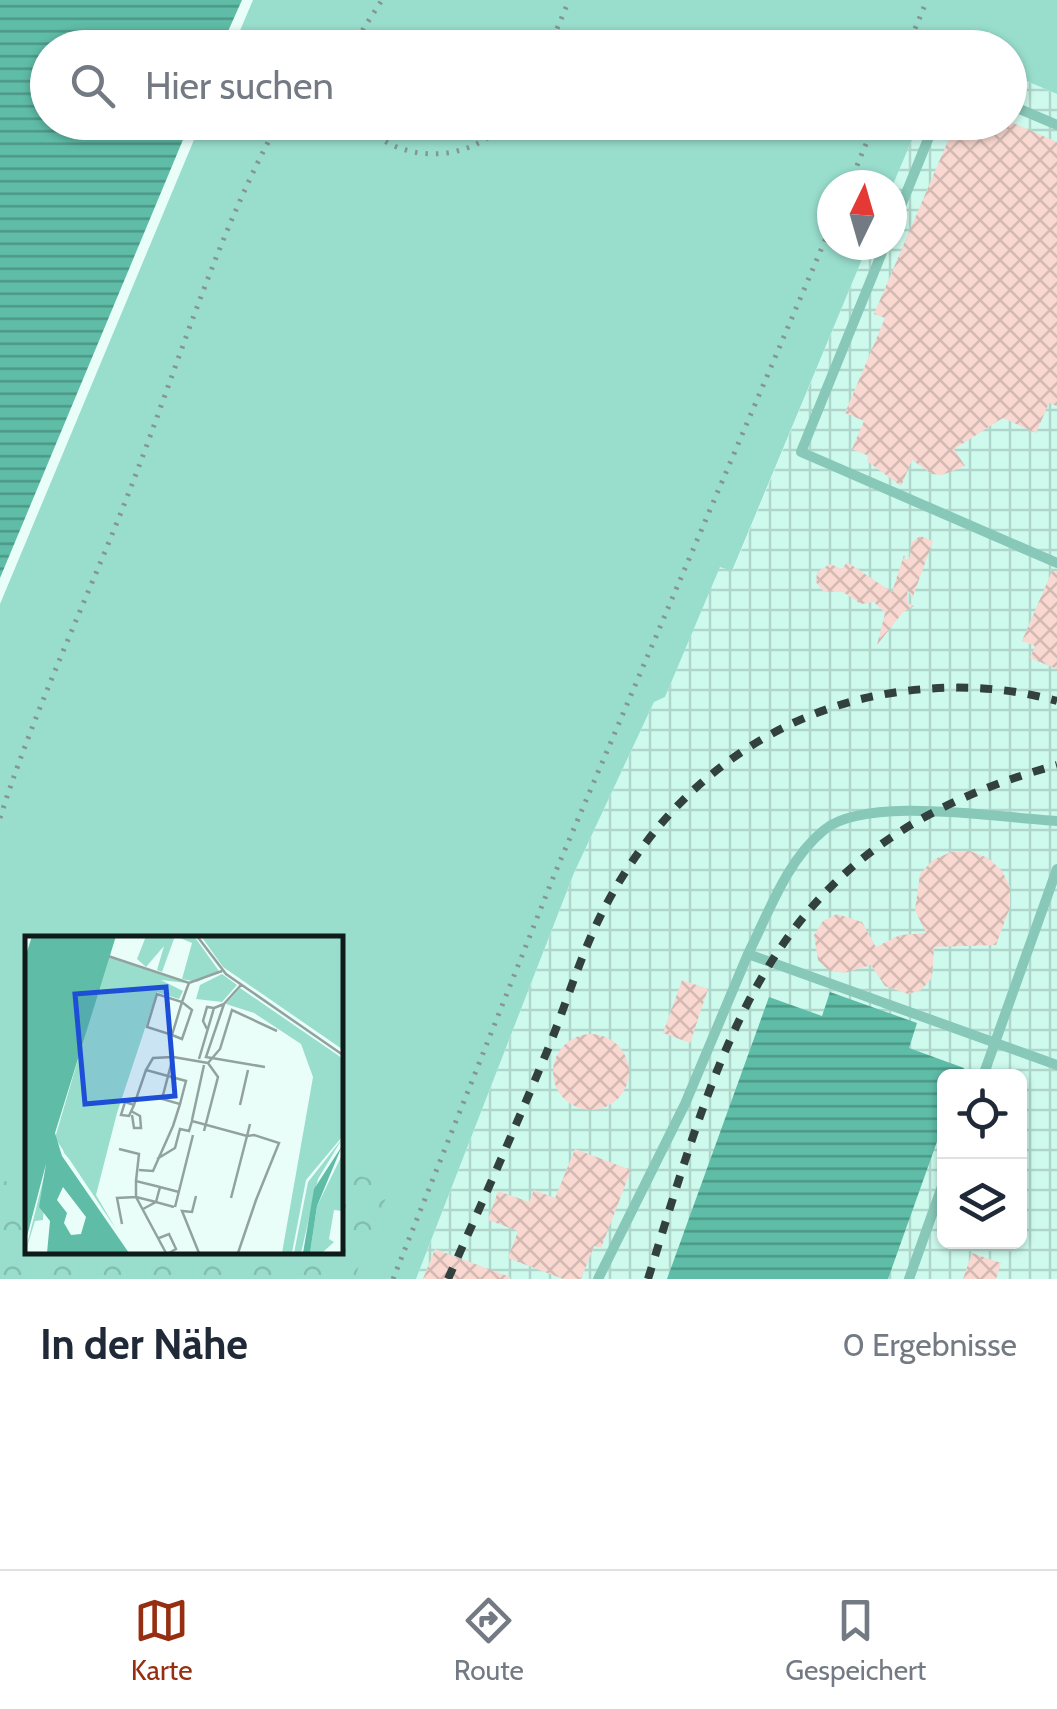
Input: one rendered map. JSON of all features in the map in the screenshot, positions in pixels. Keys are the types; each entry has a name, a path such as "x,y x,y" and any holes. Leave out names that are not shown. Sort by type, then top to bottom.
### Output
{"lane":[{"path":"1027,112 1057,125"},
{"path":"907,191 928,140"},
{"path":"879,260 800,452 1057,564"},
{"path":"598,1279 685,1104 748,954 795,864 824,830 843,817 880,810 1057,822"},
{"path":"985,1069 1057,869"},
{"path":"748,954 1057,1066"},
{"path":"909,1279 937,1201"}],"path":[{"path":"363,30 382,0"},
{"path":"557,30 570,0"},
{"path":"915,30 928,0"},
{"path":"0,818 22,750 130,492 195,318 272,140"},
{"path":"377,140 412,154 450,153 482,140"},
{"path":"854,170 867,140"},
{"path":"392,1279 555,873 817,259"}],"shaded area":[{"path":"0,0 242,0 229,30 30,30 30,140 183,140 0,578"},
{"path":"1027,81 1057,94 1057,1279 416,1279 574,873 654,702 665,697 720,566 733,570 862,260 907,260 907,170 899,170 912,140 1027,140"},
{"path":"830,992 917,1023 909,1048 964,1068 937,1069 937,1142 888,1279 667,1279 769,997 822,1016"}],"green space":[{"path":"253,0 1057,0 1057,94 1027,81 1027,30 240,30"},
{"path":"194,140 912,140 899,170 817,170 817,260 862,260 732,571 720,567 665,697 654,702 574,873 416,1279 0,1279 0,604"},
{"path":"342,1171 391,1185 354,1279 0,1279 0,1179 25,1189 25,1254 184,1254 236,1275 255,1254 342,1254"}],"building":[{"path":"1027,129 1057,142 1057,406 1049,403 1036,433 1003,418 954,449 965,466 942,475 932,474 912,460 901,486 867,461 869,456 852,449 864,421 845,413 885,318 874,314 897,260 907,260 907,237 948,140 1027,140"},
{"path":"920,536 933,541 912,599 907,587 908,603 914,606 903,612 877,645 885,613 874,602 861,604 843,592 823,591 816,582 817,572 830,564 842,569 847,562 892,592 904,555 906,560 910,557 911,543"},
{"path":"1052,571 1057,572 1057,669 1030,658 1035,646 1022,641"},
{"path":"970,851 988,858 1002,871 1010,887 1010,907 996,945 934,947 932,978 921,990 908,994 885,986 871,965 844,973 828,970 818,960 814,935 823,921 837,914 862,922 876,947 900,935 926,933 915,910 920,874 933,860 951,852"},
{"path":"682,980 708,989 690,1043 663,1033"},
{"path":"591,1034 618,1045 629,1072 618,1099 591,1110 564,1099 553,1072 564,1045"},
{"path":"575,1149 631,1170 601,1248 594,1246 581,1279 563,1279 508,1258 518,1231 488,1220 498,1191 529,1202 534,1190 555,1198"},
{"path":"435,1249 510,1277 510,1279 423,1279"},
{"path":"972,1253 1001,1263 996,1279 963,1279"}],"railway":[{"path":"448,1279 536,1078 598,921 620,881 673,810 739,753 777,731 861,699 910,690 959,688 1009,691 1057,701"},
{"path":"648,1279 705,1102 737,1025 775,956 823,895 884,842 961,799 1057,765"}]}
